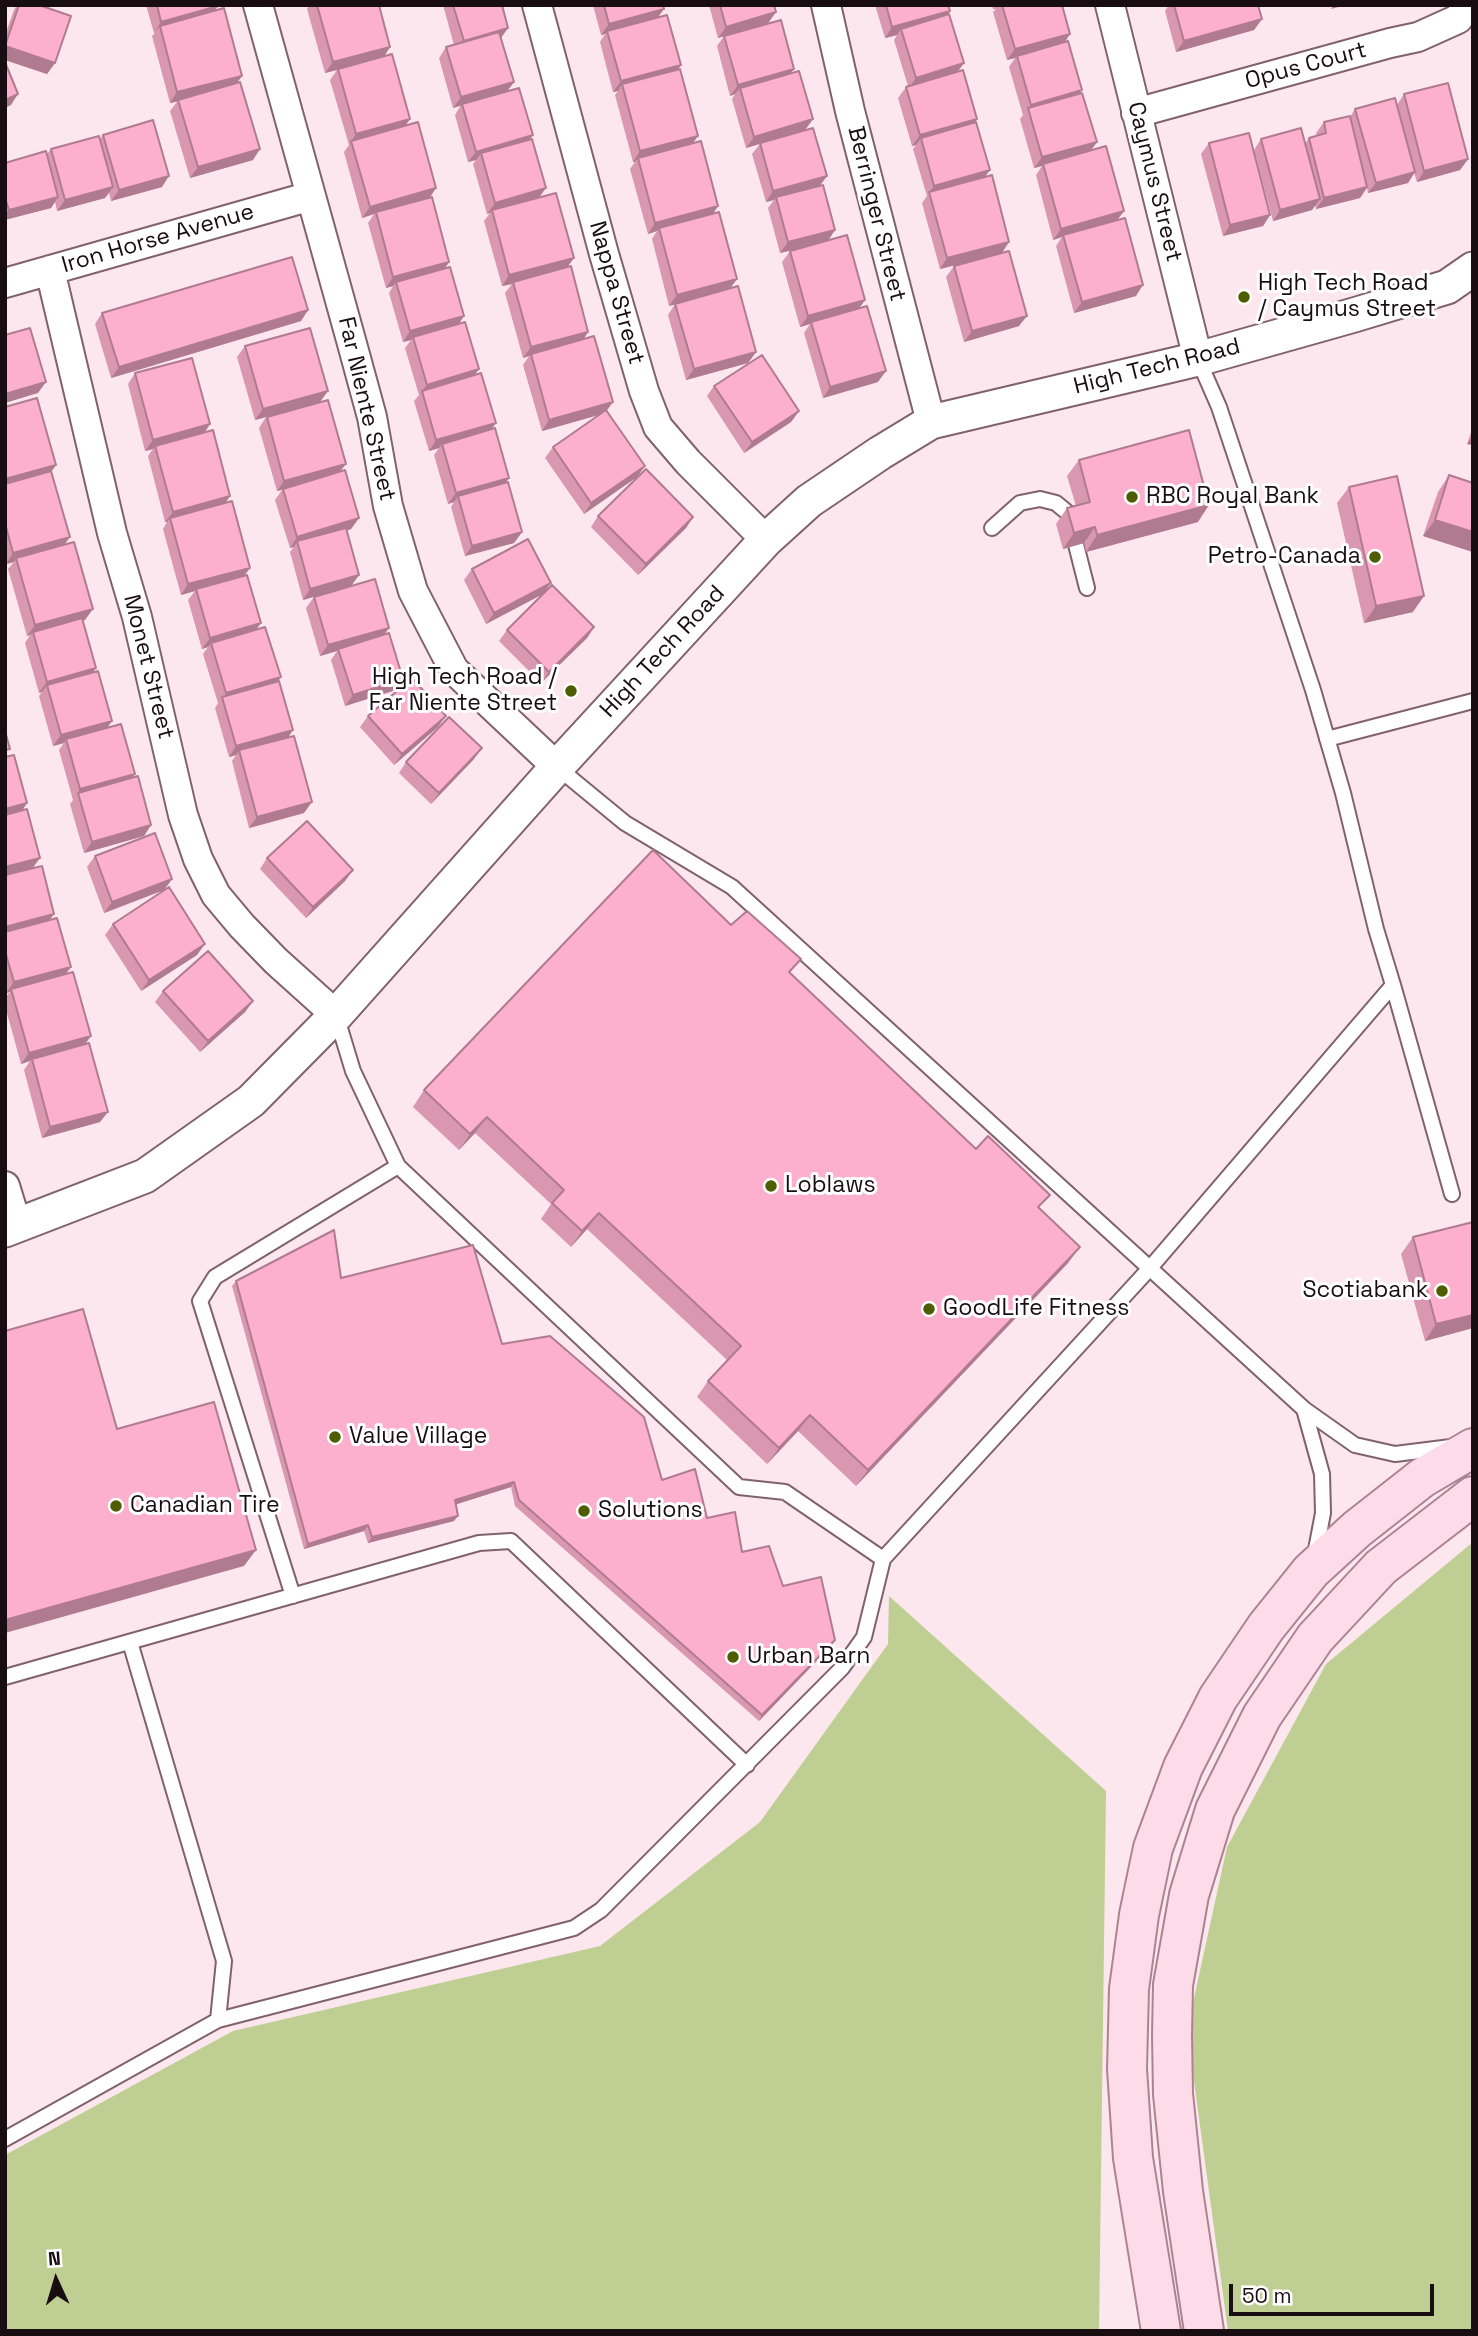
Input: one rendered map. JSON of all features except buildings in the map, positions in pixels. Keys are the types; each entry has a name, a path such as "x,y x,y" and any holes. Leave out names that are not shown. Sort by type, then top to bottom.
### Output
{"main road":[{"path":"1159,2327 1133,2158 1128,2069 1129,1989 1139,1915 1153,1848 1183,1767 1218,1698 1266,1627 1311,1571 1357,1529 1422,1478 1473,1446"},
{"path":"1205,2326 1183,2191 1173,2094 1173,1997 1189,1895 1214,1810 1262,1716 1315,1638 1381,1567 1473,1496"}],"street":[{"name":"Far Niente Street","path":"258,5 372,417 388,506 413,590 454,670 557,767"},
{"name":"Nappa Street","path":"537,5 604,254 644,391 658,427 688,462 766,540"},
{"name":"Berringer Street","path":"825,5 883,242 931,422"},
{"name":"Caymus Street","path":"1110,5 1198,359"},
{"name":"Opus Court","path":"1136,113 1418,37 1458,19 1468,5"},
{"name":"Iron Horse Avenue","path":"5,283 311,196"},
{"name":"Monet Street","path":"50,270 112,533 137,617 183,815 198,859 216,895 242,926 276,961 337,1015"},
{"name":"High Tech Road","path":"11,1227 145,1176 251,1101 337,1015 557,767 766,540 809,501 931,422 1198,359 1464,281"},
{"path":"5,1186 11,1227"}],"lane":[{"path":"1198,359 1219,407 1313,690 1343,793 1374,920 1452,1194"},
{"path":"992,528 1020,503 1040,499 1056,503 1068,513 1087,588"},
{"path":"1327,739 1473,701"},
{"path":"557,767 625,823 732,887 1304,1409 1355,1445 1395,1454 1473,1446"},
{"path":"5,2139 218,2020 574,1928 601,1910 842,1668 864,1637 883,1559 1150,1268 1393,985"},
{"path":"337,1015 353,1071 398,1166 739,1488 785,1492 883,1559"},
{"path":"293,1596 200,1301 215,1277 398,1166"},
{"path":"1304,1409 1322,1474 1323,1513 1311,1571"},
{"path":"5,1677 479,1543 511,1541 747,1765"},
{"path":"130,1642 225,1961 218,2020"}],"green space":[{"path":"1473,1542 1473,2331 1228,2331 1187,2030 1227,1847 1326,1664"},
{"path":"889,1596 1106,1791 1099,2331 5,2331 5,2155 233,2031 600,1946 760,1822 888,1644"}],"place":[{"name":"High Tech Road / Caymus Street","path":"1244,297"},
{"name":"RBC Royal Bank","path":"1132,497"},
{"name":"Petro-Canada","path":"1375,557"},
{"name":"High Tech Road / Far Niente Street","path":"571,691"},
{"name":"Loblaws","path":"771,1186"},
{"name":"Scotiabank","path":"1442,1291"},
{"name":"GoodLife Fitness","path":"929,1309"},
{"name":"Value Village","path":"335,1437"},
{"name":"Canadian Tire","path":"116,1506"},
{"name":"Solutions","path":"584,1511"},
{"name":"Urban Barn","path":"733,1657"}]}
